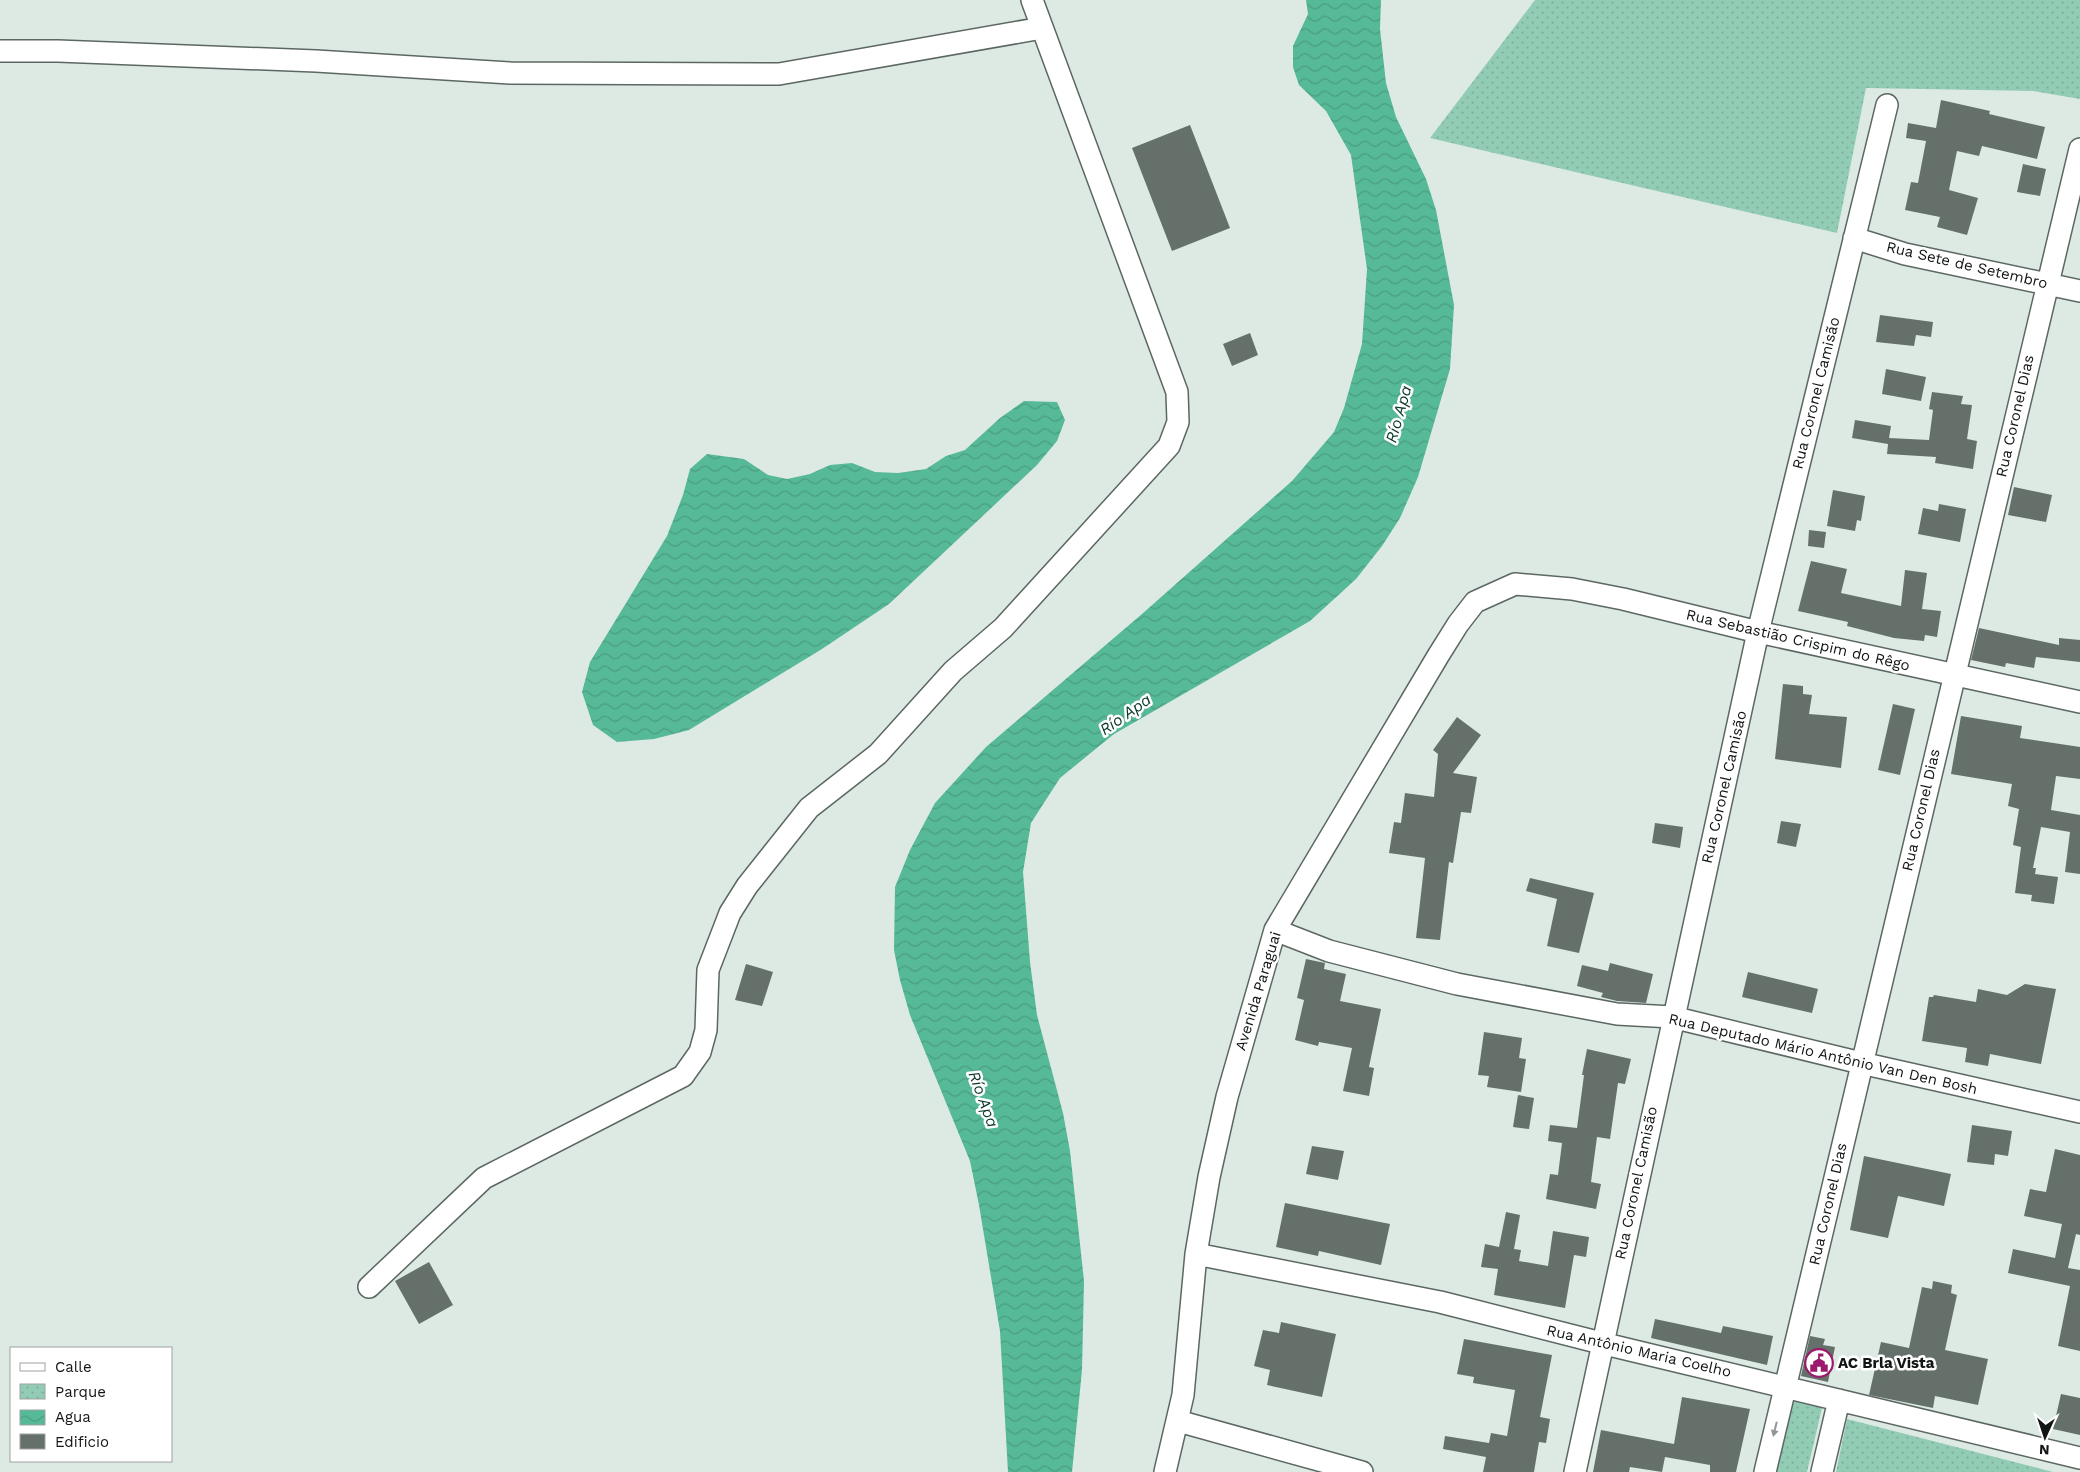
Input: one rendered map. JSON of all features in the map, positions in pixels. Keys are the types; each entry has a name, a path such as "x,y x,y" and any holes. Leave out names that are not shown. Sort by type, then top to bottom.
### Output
{"street":[{"path":"369,1287 484,1178 683,1076 700,1052 706,1030 708,970 730,913 747,886 809,808 878,754 953,671 1003,628 1169,446 1178,422 1177,392 1032,0"},
{"path":"0,51 316,61 510,73 779,74 1042,28"},
{"name":"Rua Coronel Camisão","path":"1575,1472 1672,1017 1758,632 1886,105"},
{"name":"Rua Coronel Dias","path":"1764,1472 2046,283 2080,149"},
{"name":"Rua Sete de Setembro","path":"1854,238 1905,254 2080,291"},
{"name":"Rua Sebastião Crispim do Rêgo","path":"1516,584 1572,589 1623,599 1758,632 2080,702"},
{"name":"Avenida Paraguai","path":"1165,1472 1183,1395 1196,1254 1209,1177 1227,1097 1275,930 1458,624 1475,602 1516,584"},
{"name":"Rua Deputado Mário Antônio Van Den Bosh","path":"1275,930 1328,950 1500,993 1617,1014 1672,1017 1861,1063 2080,1112"},
{"name":"Rua Antônio Maria Coelho","path":"1196,1254 1440,1302 1601,1343 2080,1458"},
{"path":"1822,1472 1839,1400"},
{"path":"1178,1421 1362,1472"},
{"path":"2076,1472 2080,1458"}],"green space":[{"path":"1535,0 2080,0 2080,99 2033,91 1866,88 1837,233 1430,138"},
{"path":"1792,1401 1822,1408 1807,1472 1775,1472"},
{"path":"1847,1419 2053,1472 1836,1472"}],"water":[{"name":"Río Apa","path":"1306,0 1381,0 1380,29 1386,83 1396,117 1426,179 1436,210 1454,305 1450,369 1418,477 1400,518 1382,546 1356,579 1310,621 1114,734 1060,778 1031,823 1023,872 1030,962 1037,1015 1063,1113 1070,1151 1084,1281 1082,1370 1072,1472 1008,1472 1000,1331 979,1205 970,1161 910,1015 900,980 894,950 895,887 910,850 935,803 986,747 1142,614 1292,481 1334,432 1344,408 1362,344 1367,269 1351,155 1326,111 1299,85 1293,67 1293,46 1308,14"},
{"path":"1024,401 1057,402 1065,420 1057,441 1037,465 889,604 822,649 689,730 654,739 617,742 593,725 582,692 590,662 667,536 683,495 690,469 707,454 744,459 768,475 787,479 810,474 830,465 852,463 875,472 898,473 926,469 946,456 965,450 1000,418"}],"building":[{"path":"1941,100 1990,111 1989,114 2045,127 2037,159 1982,146 1979,156 1957,151 1949,190 1978,198 1967,235 1937,227 1940,217 1905,210 1911,182 1918,183 1926,141 1906,138 1908,123 1936,128"},
{"path":"1190,125 1230,228 1172,251 1132,148"},
{"path":"2023,164 2046,169 2040,196 2017,192"},
{"path":"1880,315 1933,322 1931,337 1916,335 1914,346 1876,342"},
{"path":"1250,333 1258,355 1232,366 1223,344"},
{"path":"1886,369 1926,377 1921,401 1882,394"},
{"path":"1932,392 1963,396 1961,404 1972,405 1967,439 1977,441 1973,469 1935,463 1936,457 1887,454 1888,444 1852,438 1855,420 1891,426 1889,438 1929,440 1933,410 1929,409"},
{"path":"2014,487 2052,495 2046,522 2008,515"},
{"path":"1833,490 1865,496 1861,521 1857,520 1855,531 1827,526"},
{"path":"1939,504 1966,509 1960,542 1918,534 1923,508 1938,511"},
{"path":"1809,530 1826,532 1824,548 1808,546"},
{"path":"1811,561 1847,569 1841,593 1901,606 1905,570 1927,573 1922,609 1941,611 1937,637 1925,635 1924,641 1894,638 1847,626 1848,622 1798,611"},
{"path":"1979,628 2059,645 2059,638 2080,640 2080,662 2036,657 2034,668 2006,663 2005,667 1971,660"},
{"path":"1783,684 1803,686 1803,694 1812,695 1809,714 1847,717 1841,768 1775,759"},
{"path":"1893,704 1915,709 1900,775 1878,770"},
{"path":"1961,716 2022,726 2020,738 2080,747 2080,779 2056,776 2051,810 2080,815 2080,874 2065,872 2070,832 2041,827 2033,868 2036,868 2035,874 2058,877 2054,904 2031,901 2032,895 2015,893 2021,847 2013,845 2019,809 2008,806 2012,784 1951,774"},
{"path":"1457,717 1481,735 1453,773 1477,777 1471,813 1461,812 1453,863 1449,862 1440,940 1416,938 1425,858 1389,853 1394,822 1401,823 1405,793 1434,797 1438,754 1433,750"},
{"path":"1781,821 1801,824 1796,847 1777,843"},
{"path":"1655,823 1683,827 1680,848 1652,843"},
{"path":"1530,878 1594,893 1579,953 1547,946 1557,899 1526,891"},
{"path":"1306,959 1325,963 1324,969 1346,974 1340,1001 1381,1009 1369,1067 1374,1068 1369,1096 1343,1091 1352,1048 1319,1042 1318,1046 1295,1040 1304,1000 1297,998"},
{"path":"1610,963 1653,974 1646,1003 1617,1001 1601,997 1603,993 1577,986 1582,965 1608,971"},
{"path":"746,964 773,972 762,1006 735,1000"},
{"path":"1748,972 1818,989 1812,1013 1742,997"},
{"path":"2025,984 2056,989 2041,1064 1990,1054 1988,1066 1965,1062 1967,1048 1922,1041 1929,997 1934,995 1976,1002 1978,989 2007,995"},
{"path":"1484,1032 1522,1038 1519,1058 1526,1059 1521,1092 1487,1087 1489,1076 1478,1075"},
{"path":"1587,1049 1631,1059 1625,1084 1618,1083 1610,1139 1597,1137 1591,1182 1601,1184 1596,1209 1546,1199 1550,1174 1558,1175 1562,1143 1548,1141 1550,1125 1577,1128 1584,1075 1582,1075"},
{"path":"1518,1095 1534,1098 1529,1129 1513,1127"},
{"path":"1972,1125 2012,1131 2008,1156 1995,1154 1994,1165 1967,1162"},
{"path":"1312,1146 1344,1151 1338,1180 1306,1174"},
{"path":"2055,1149 2080,1155 2080,1235 2076,1234 2068,1268 2080,1270 2080,1351 2058,1346 2070,1286 2008,1273 2013,1249 2055,1258 2062,1224 2024,1216 2030,1189 2046,1192"},
{"path":"1864,1156 1951,1174 1944,1206 1898,1196 1888,1238 1850,1230"},
{"path":"1285,1203 1390,1224 1381,1265 1319,1251 1318,1256 1276,1247"},
{"path":"1506,1212 1520,1215 1514,1249 1521,1250 1519,1261 1548,1266 1553,1231 1589,1237 1586,1257 1574,1255 1565,1308 1494,1295 1498,1269 1481,1267 1485,1244 1499,1247"},
{"path":"429,1262 453,1305 419,1324 395,1281"},
{"path":"1933,1281 1952,1285 1951,1293 1957,1295 1945,1350 1988,1359 1978,1405 1935,1396 1933,1408 1869,1395 1881,1342 1909,1348 1922,1287 1932,1289"},
{"path":"1655,1319 1721,1333 1723,1326 1773,1336 1767,1365 1651,1338"},
{"path":"1281,1322 1336,1334 1322,1397 1267,1385 1270,1370 1254,1366 1263,1330 1279,1333"},
{"path":"1810,1336 1825,1339 1823,1345 1835,1347 1828,1382 1801,1376"},
{"path":"1464,1339 1552,1355 1540,1417 1550,1419 1546,1443 1539,1442 1534,1472 1483,1472 1486,1457 1443,1449 1445,1436 1489,1443 1491,1433 1507,1436 1515,1390 1473,1383 1474,1377 1457,1374"},
{"path":"2061,1394 2080,1398 2080,1435 2053,1429"},
{"path":"1682,1397 1750,1409 1736,1472 1710,1472 1710,1465 1665,1457 1662,1472 1630,1467 1629,1472 1593,1472 1601,1430 1674,1444"}],"place":[{"name":"AC Brla Vista","path":"1819,1363"}]}
